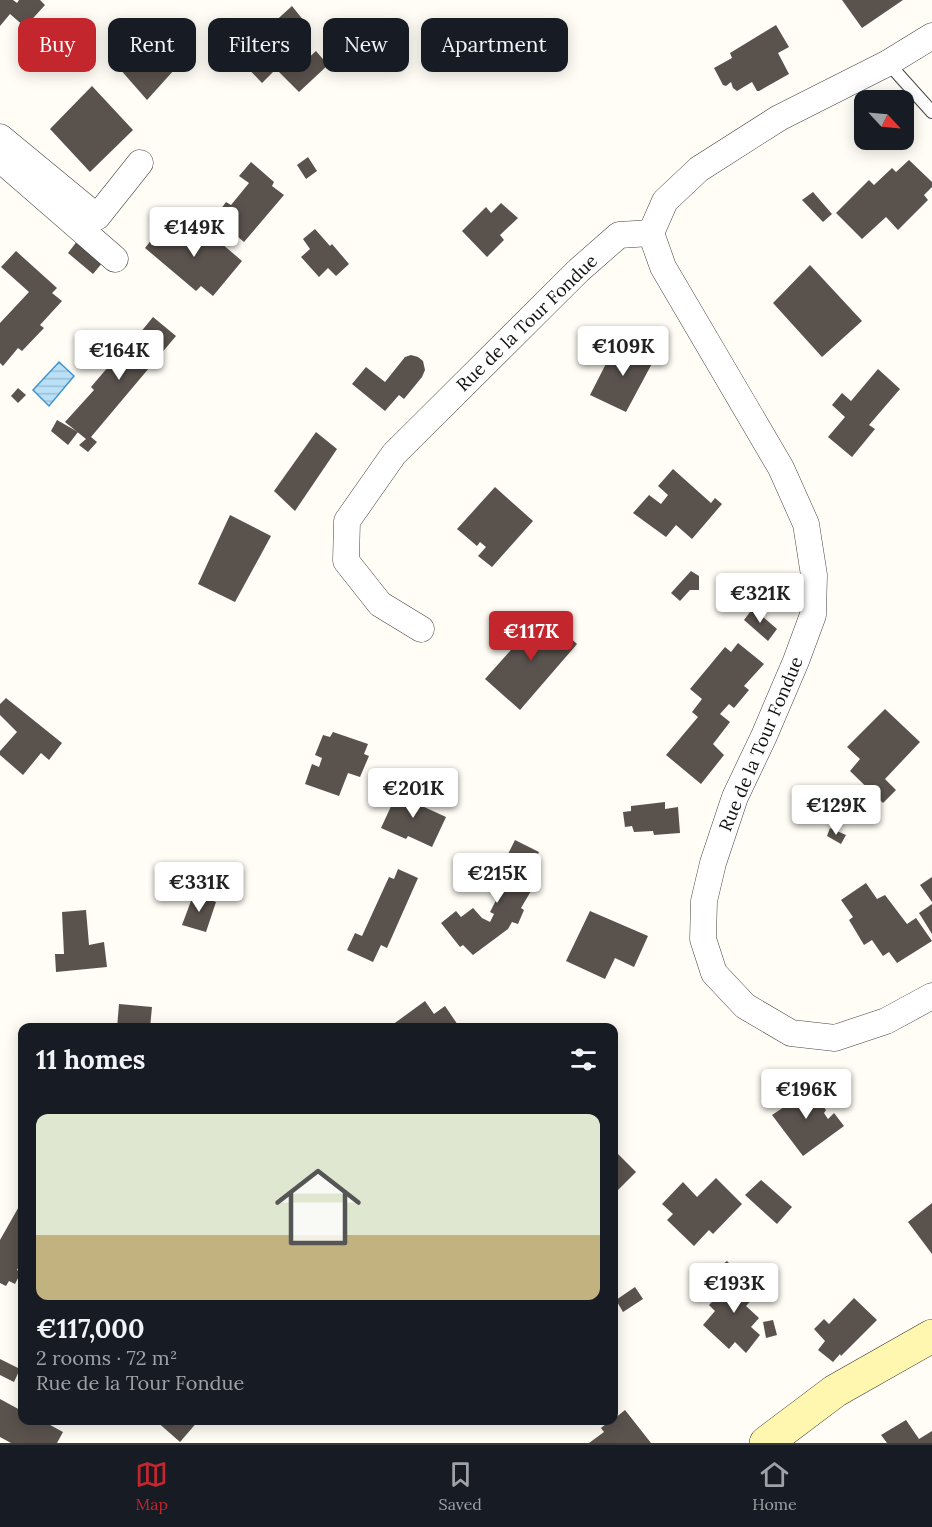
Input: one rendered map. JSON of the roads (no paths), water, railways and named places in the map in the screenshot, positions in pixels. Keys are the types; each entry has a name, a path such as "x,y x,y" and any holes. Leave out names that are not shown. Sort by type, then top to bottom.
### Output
{"street":[{"path":"651,233 665,201 699,169 779,118 888,63 932,36"},
{"path":"0,137 97,217 140,163"},
{"path":"0,159 115,258"},
{"name":"Rue de la Tour Fondue","path":"421,629 380,604 346,561 347,521 394,454 579,270 619,235 651,233 663,267 781,468 806,524 814,575 813,615 792,672 735,796 713,863 704,901 703,939 714,973 745,1006 791,1034 835,1038 886,1021 932,996"},
{"path":"766,1443 835,1391 932,1336"}],"lane":[{"path":"888,63 932,112"}],"water":[{"path":"59,362 74,376 49,406 33,390"}]}
